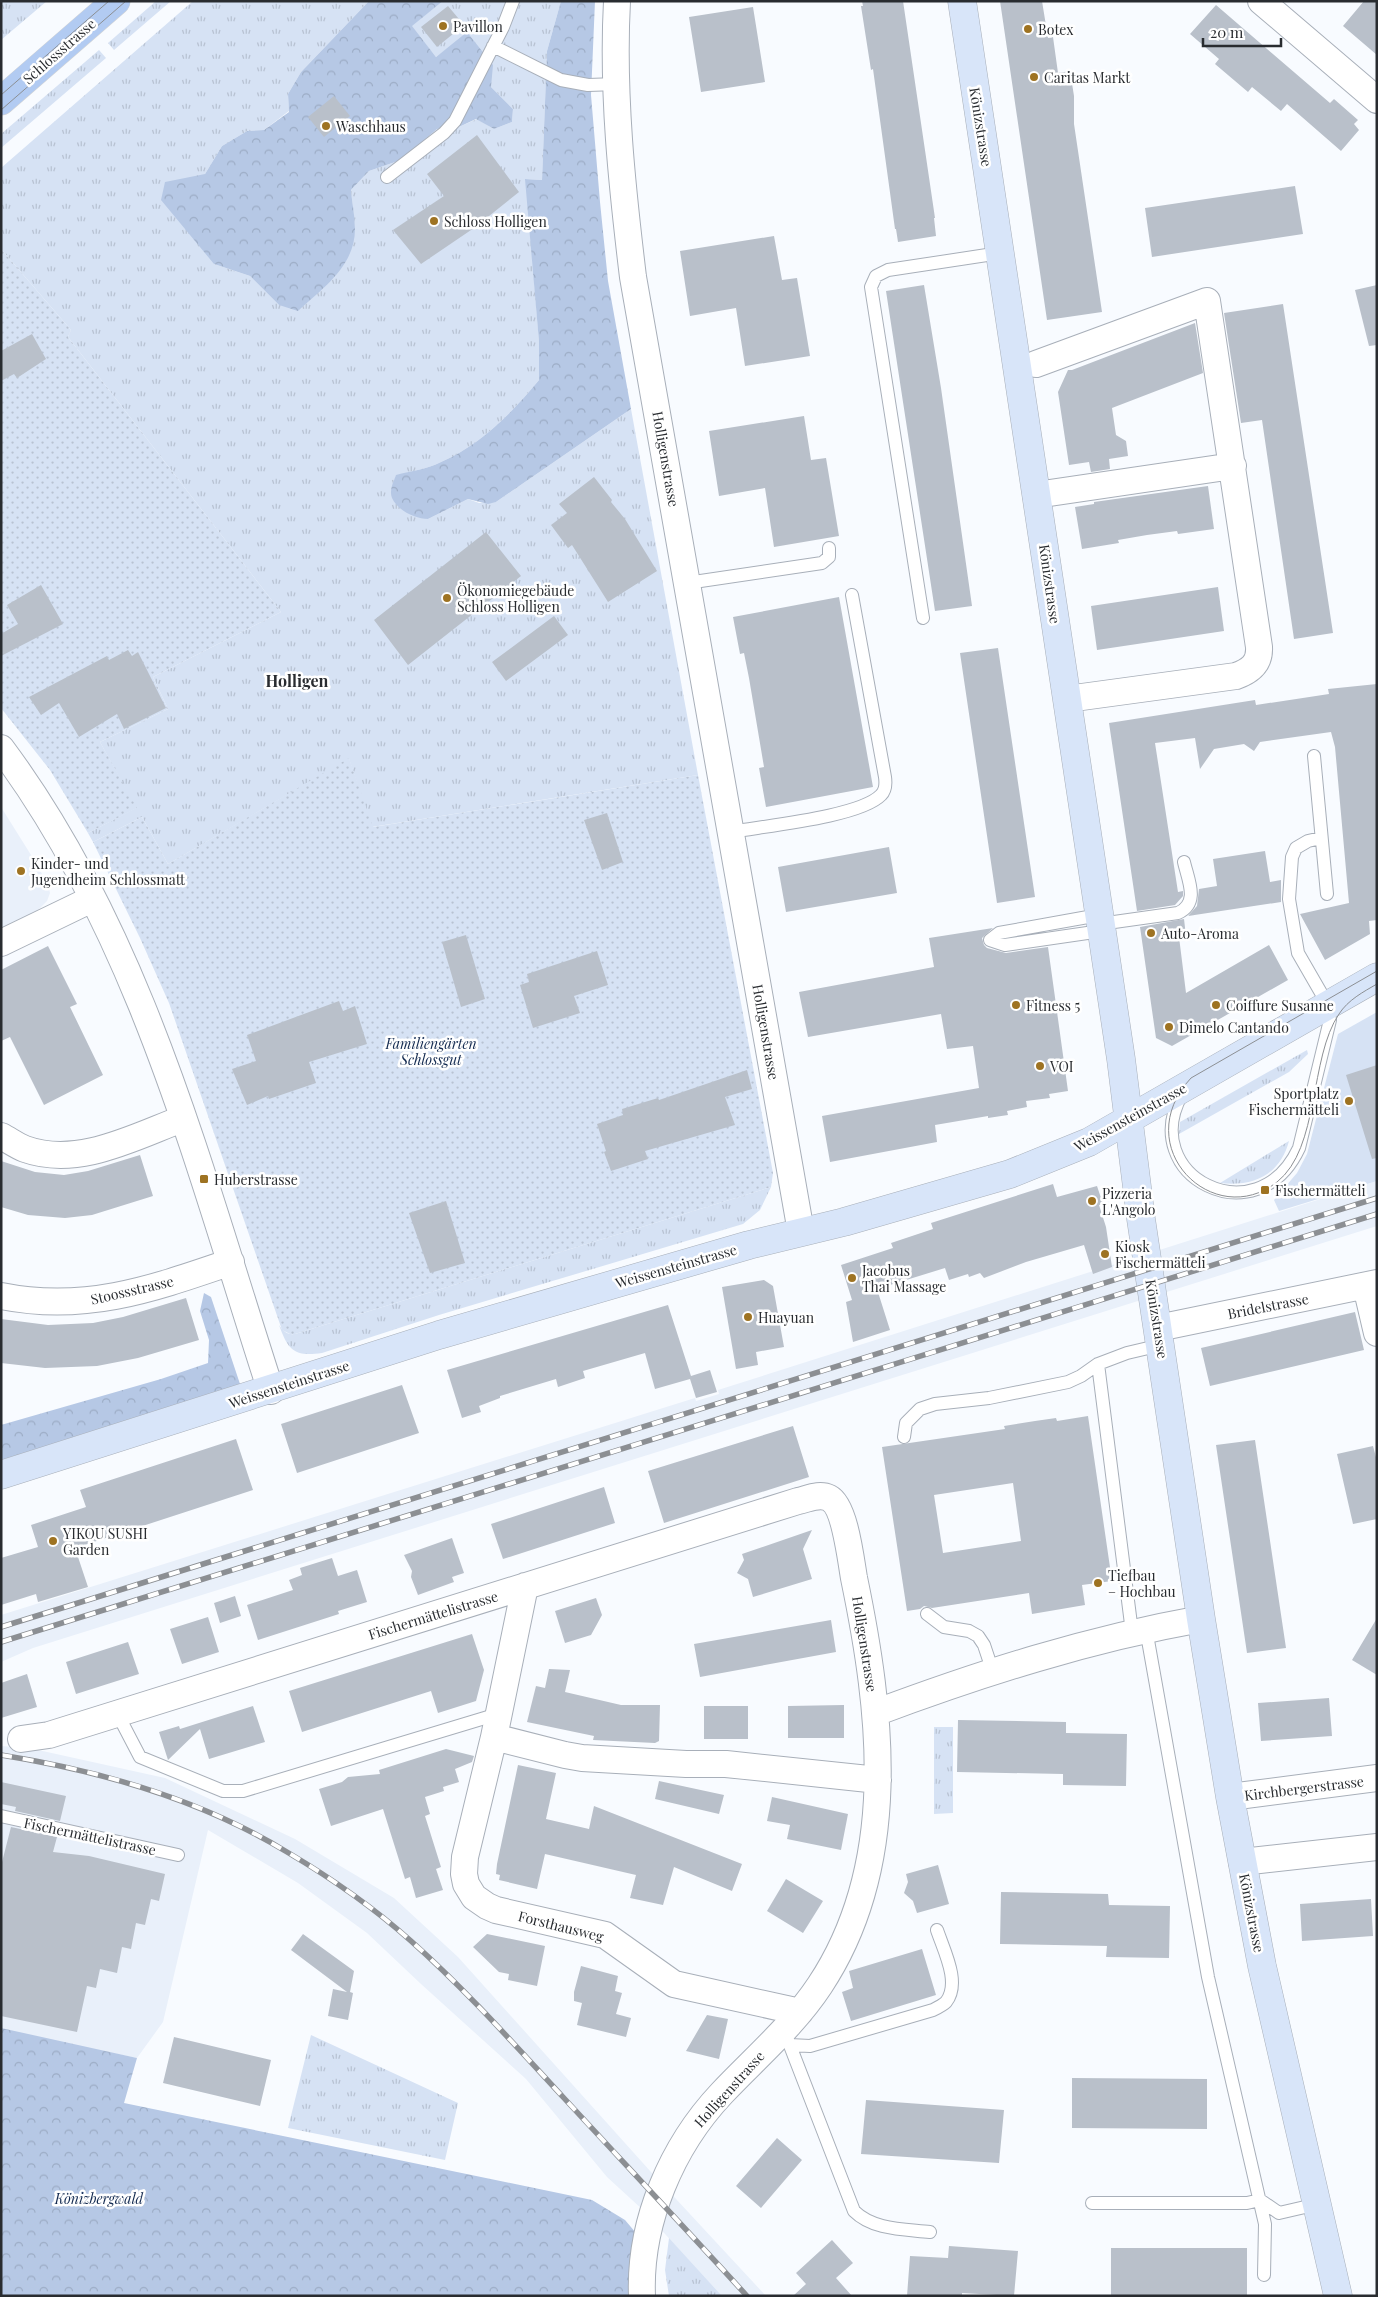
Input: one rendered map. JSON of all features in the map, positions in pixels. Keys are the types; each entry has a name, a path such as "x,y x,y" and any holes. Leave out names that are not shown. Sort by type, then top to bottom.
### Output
{"main road":[{"name":"Könizstrasse","path":"962,1 1067,699 1201,1619 1230,1797 1262,1966 1338,2296"},
{"name":"Schlossstrasse","path":"1,101 104,5"},
{"name":"Weissensteinstrasse","path":"1,1476 439,1336 749,1245 955,1192 1010,1174 1089,1142 1377,977"}],"street":[{"name":"Holligenstrasse","path":"617,1 617,84 624,197 633,277 802,1232"},
{"path":"1261,1 1377,100"},
{"path":"1036,364 1207,301 1259,647 1259,659 1256,664 1236,676 1067,699"},
{"path":"1036,495 1233,466"},
{"path":"1,748 49,818 92,898 142,1004 231,1262 271,1391"},
{"path":"1,943 92,898"},
{"path":"1,1136 26,1149 58,1154 89,1153 182,1119"},
{"name":"Stoossstrasse","path":"1,1296 50,1303 103,1300 231,1262"},
{"path":"1371,1284 1377,1333"},
{"name":"Bridelstrasse","path":"1159,1336 1371,1284"},
{"name":"Fischermättelistrasse","path":"21,1739 49,1735 117,1712 819,1495 830,1498 836,1503 839,1510"},
{"name":"Holligenstrasse","path":"642,2296 648,2230 658,2200 676,2159 703,2115 791,2029 831,1967 849,1931 863,1895 875,1834 878,1780 875,1713 860,1606 839,1510"},
{"name":"Forsthausweg","path":"525,1586 464,1866 466,1884 479,1902 496,1910 606,1935 674,1984 791,2029"},
{"path":"875,1713 1072,1647 1139,1630 1201,1619"},
{"path":"496,1725 565,1755 610,1760 735,1765 878,1780"},
{"name":"Kirchbergerstrasse","path":"1230,1797 1377,1778"},
{"path":"1242,1862 1377,1847"}],"lane":[{"path":"387,177 450,127 493,46 513,1"},
{"path":"493,46 561,80 588,85 617,84"},
{"path":"923,618 871,287 876,276 888,270 1000,253"},
{"path":"687,583 822,563 829,557 829,548"},
{"path":"731,832 844,812 870,803 885,790 885,777 852,595"},
{"path":"1314,756 1327,894"},
{"path":"1191,1083 1178,1101 1172,1126 1176,1151 1187,1169 1199,1181 1226,1192 1253,1190 1274,1181 1286,1170 1299,1148 1330,1020 1328,1005 1298,953 1289,899 1292,857 1296,848 1308,841 1322,838"},
{"path":"1100,923 1005,946 990,940 999,933 1100,923 1184,911 1189,907 1192,899 1184,862"},
{"path":"904,1437 906,1423 920,1409 935,1404 989,1398 1068,1382 1081,1376 1098,1364 1127,1353 1159,1336"},
{"path":"1098,1364 1139,1630 1208,1977 1265,2224 1264,2275"},
{"path":"928,1614 944,1628 970,1631 978,1636 984,1644 993,1672"},
{"path":"117,1712 140,1757 222,1791 243,1791 496,1725"},
{"name":"Fischermättelistrasse","path":"1,1816 178,1855"},
{"path":"791,2029 810,2046 932,2010 945,2003 952,1989 950,1972 937,1930"},
{"path":"791,2029 854,2211 863,2220 874,2225 930,2232"},
{"path":"1092,2203 1247,2203 1260,2200 1279,2213 1318,2204"}],"shaded area":[{"name":"Kinder- und Jugendheim Schlossmatt","path":"1,807 36,863 48,885 50,893 47,901 35,913 1,931"},
{"path":"1377,1181 1377,1226 33,1648 1,1662 1,1615 695,1398 696,1401 719,1394 718,1390"},
{"path":"1,1746 29,1748 165,1778 295,1839 394,1898 458,1957 651,2172 766,2296 722,2296 643,2210 607,2177 526,2079 367,1933 298,1883 208,1830 163,2022 137,2058 1,2030"}],"green space":[{"path":"1,1 47,1 1,40"},
{"path":"156,1 171,1 114,50 108,43"},
{"path":"193,1 369,1 301,72 288,94 289,111 264,130 247,131 222,146 205,174 214,264 250,276 279,305 355,228 351,190 369,171 401,160 437,129 461,126 477,119 494,129 512,122 513,109 491,87 468,33 436,57 411,26 443,1 561,1 547,51 542,180 526,179 539,342 539,380 506,416 469,447 436,464 396,476 392,494 398,505 428,519 468,499 479,503 496,502 631,409 698,775 372,827 349,759 168,864 142,817 93,842 88,833 136,808 100,742 168,709 153,677 281,612 68,337 71,330 1,249 1,168"},
{"path":"369,1 443,1 412,26 436,57 467,32 493,65 491,87 513,109 512,122 494,129 476,119 461,126 437,129 401,160 369,171 351,190 355,229 354,242 350,254 344,265 327,285 298,311 279,305 250,276 214,264 161,200 165,182 205,174 222,146 247,131 264,130 289,112 288,94 301,72"},
{"path":"561,1 595,1 591,95 600,202 608,281 631,409 496,502 488,504 468,499 428,519 418,518 398,507 392,498 391,489 396,475 436,464 469,447 506,416 539,380 539,342 525,179 542,180 547,51"},
{"path":"99,50 106,58 1,148 1,134"},
{"path":"1,249 71,330 68,337 281,612 153,677 168,709 100,742 137,808 88,833 50,770 1,708"},
{"name":"Familiengärten Schlossgut","path":"349,758 373,827 698,775 773,1173 771,1187 295,1334 282,1330 169,1003 140,938 93,842 142,817 168,864"},
{"name":"Sportplatz Fischermätteli","path":"1377,1012 1377,1181 1279,1211 1274,1200 1297,1173 1307,1154 1338,1034"},
{"path":"1307,1050 1308,1054 1289,1072 1179,1134 1180,1122"},
{"path":"1289,1141 1285,1153 1279,1162 1264,1176 1243,1183 1220,1183"},
{"path":"771,1187 760,1210 743,1224 439,1315 322,1353 305,1354 293,1350 289,1346 279,1325 286,1332 295,1334"},
{"path":"204,1293 211,1297 244,1396 1,1473 1,1425 161,1379 208,1363 209,1340 200,1311"},
{"path":"934,1727 953,1727 953,1813 934,1814"},
{"name":"Könizbergwald","path":"1,2028 137,2058 124,2103 592,2200 625,2220 636,2233 632,2296 1,2296"},
{"path":"311,2035 458,2103 445,2160 288,2128"},
{"path":"669,2238 722,2296 669,2296 665,2270"}],"building":[{"path":"862,1 903,1 935,218 936,236 898,242 873,69 871,70 861,6 863,6"},
{"path":"1000,1 1042,1 1048,38 1053,37 1058,73 1070,71 1074,96 1074,124 1102,312 1047,320"},
{"path":"1364,1 1377,1 1377,55 1343,26"},
{"path":"1216,5 1330,103 1334,99 1358,120 1354,124 1359,130 1341,151 1287,104 1281,111 1252,87 1248,92 1215,64 1219,59 1190,34"},
{"name":"Pavillon","path":"448,6 464,25 437,47 421,27"},
{"path":"753,7 765,82 701,92 689,17"},
{"name":"Waschhaus","path":"334,96 350,116 324,137 308,117"},
{"name":"Schloss Holligen","path":"477,135 519,192 474,228 421,264 393,230 444,196 427,174"},
{"path":"1295,186 1303,234 1152,257 1145,208"},
{"path":"774,236 782,280 797,278 810,356 745,366 736,308 690,316 680,251"},
{"path":"924,285 941,388 972,606 935,611 886,291"},
{"path":"1377,285 1377,345 1369,346 1355,290"},
{"path":"1283,304 1333,633 1294,639 1262,420 1241,423 1224,313"},
{"path":"1195,323 1203,373 1112,408 1116,435 1126,441 1128,456 1109,459 1110,469 1091,472 1089,462 1069,465 1058,392 1068,370"},
{"path":"32,334 46,359 17,378 14,374 1,381 1,351"},
{"path":"804,416 811,460 826,458 839,536 774,547 765,488 719,496 709,431"},
{"path":"594,477 625,519 657,571 608,602 572,545 568,548 551,525 567,513 559,504"},
{"path":"1208,486 1214,529 1178,534 1177,531 1147,535 1118,540 1119,543 1082,549 1075,507 1094,504 1094,502"},
{"name":"Ökonomiegebäude Schloss Holligen","path":"486,532 521,576 408,665 374,620"},
{"path":"41,585 63,624 1,656 1,634 18,624 7,605"},
{"path":"1218,587 1224,631 1097,650 1091,606"},
{"path":"839,597 873,787 766,807 759,768 764,767 749,678 744,653 740,654 733,617"},
{"path":"554,616 568,635 506,681 492,662"},
{"path":"998,648 1035,897 997,903 960,653"},
{"path":"128,650 132,656 138,652 166,708 124,729 117,714 79,737 59,703 41,715 29,697 107,656 109,660"},
{"path":"1377,684 1377,920 1369,921 1370,934 1325,960 1300,914 1349,903 1335,747 1331,732 1260,742 1254,751 1244,744 1214,749 1200,769 1195,738 1155,743 1178,892 1183,891 1183,896 1175,905 1137,911 1109,723 1255,700 1256,705 1329,694 1328,689"},
{"path":"607,813 623,862 602,870 584,820"},
{"path":"889,847 897,893 786,912 778,867"},
{"path":"1265,851 1270,882 1281,880 1281,902 1188,916 1197,906 1199,889 1217,886 1213,859"},
{"path":"1184,919 1186,936 1179,937 1186,993 1269,945 1288,980 1172,1046 1156,1038 1140,927"},
{"path":"993,928 982,938 987,948 1006,953 1048,947 1068,1091 1049,1094 1050,1098 1026,1101 1027,1107 1007,1111 1008,1115 988,1118 988,1116 935,1125 937,1142 830,1162 822,1116 979,1088 973,1046 947,1049 941,1014 808,1037 799,992 934,967 929,938"},
{"path":"466,935 485,999 461,1007 442,942"},
{"path":"48,946 77,1004 70,1007 103,1075 44,1105 10,1037 1,1041 1,970"},
{"path":"597,951 608,985 574,996 580,1013 533,1028 520,985 529,982 527,974"},
{"path":"339,1001 343,1011 355,1006 367,1044 309,1062 316,1083 269,1099 268,1096 247,1105 232,1069 256,1061 247,1035"},
{"path":"1377,1065 1377,1158 1372,1159 1346,1075"},
{"path":"747,1070 752,1089 725,1097 735,1125 645,1151 648,1159 611,1171 597,1124 623,1115 622,1109 658,1098 659,1100"},
{"path":"140,1155 153,1196 92,1215 65,1218 28,1215 1,1207 1,1161 35,1172 64,1175 88,1171"},
{"path":"1053,1184 1057,1197 1097,1186 1103,1204 1099,1205 1106,1227 1112,1267 1093,1274 1084,1245 1026,1262 984,1278 980,1273 969,1277 968,1274 949,1280 945,1268 877,1289 890,1330 853,1342 846,1302 852,1300 841,1265 893,1248 891,1243 933,1229 931,1223"},
{"path":"446,1201 465,1263 430,1273 409,1213"},
{"path":"764,1280 773,1286 784,1347 756,1352 758,1365 736,1369 722,1287"},
{"path":"186,1298 199,1340 138,1358 97,1366 45,1368 1,1363 1,1319 48,1325 93,1323 123,1317"},
{"path":"668,1305 691,1376 710,1370 717,1392 696,1398 690,1379 655,1389 645,1353 583,1371 585,1378 558,1387 556,1379 500,1396 500,1398 479,1406 481,1412 462,1418 447,1370"},
{"path":"1355,1312 1364,1350 1210,1386 1201,1348"},
{"path":"402,1385 419,1433 297,1473 281,1424"},
{"path":"1088,1416 1112,1581 1082,1585 1085,1605 1032,1614 1029,1593 932,1608 924,1606 920,1609 907,1611 882,1447 1005,1429 1004,1426 1035,1421 1056,1418 1057,1421","holes":["1013,1483 1021,1541 943,1553 934,1495"]},
{"path":"793,1426 809,1477 664,1523 648,1471"},
{"path":"236,1439 253,1490 75,1548 88,1587 38,1602 36,1594 1,1605 1,1558 38,1547 31,1525 86,1507 80,1490"},
{"path":"1255,1440 1286,1648 1247,1653 1216,1445"},
{"path":"1373,1446 1377,1461 1377,1519 1353,1524 1337,1454"},
{"path":"604,1487 615,1523 503,1559 491,1524"},
{"path":"812,1530 803,1549 812,1579 753,1597 748,1579 737,1573 744,1560 742,1554"},
{"path":"452,1538 464,1573 452,1577 454,1582 418,1595 411,1577 412,1571 404,1555"},
{"path":"332,1558 338,1576 357,1570 367,1602 338,1611 339,1614 258,1640 247,1605 293,1590 289,1580 302,1575 300,1568"},
{"path":"235,1596 241,1616 220,1623 214,1603"},
{"path":"596,1598 602,1615 591,1635 565,1643 555,1611"},
{"path":"208,1617 219,1652 182,1664 170,1629"},
{"path":"1377,1618 1377,1675 1352,1660"},
{"path":"831,1620 836,1652 700,1677 694,1644"},
{"path":"472,1634 484,1670 476,1701 438,1713 431,1691 302,1732 289,1691"},
{"path":"128,1642 139,1674 76,1694 66,1662"},
{"path":"549,1669 570,1670 565,1692 621,1705 660,1705 659,1741 655,1743 593,1740 594,1736 527,1722 536,1686 545,1688"},
{"path":"27,1674 37,1707 1,1718 1,1683"},
{"path":"1329,1698 1332,1736 1261,1741 1258,1703"},
{"path":"844,1705 844,1738 788,1738 788,1706"},
{"path":"253,1706 265,1742 209,1759 200,1729 168,1760 159,1732 179,1726 180,1729"},
{"path":"704,1706 748,1706 748,1739 704,1739"},
{"path":"958,1720 1066,1722 1066,1733 1127,1734 1126,1786 1063,1785 1063,1774 957,1772"},
{"path":"446,1749 474,1756 472,1762 455,1769 459,1782 443,1787 444,1791 425,1797 430,1814 425,1816 441,1867 436,1869 443,1890 416,1898 410,1877 405,1879 383,1809 331,1826 319,1789 342,1782 348,1777 380,1774 379,1770"},
{"path":"518,1765 556,1773 546,1819 589,1829 594,1806 742,1864 732,1891 674,1867 663,1905 630,1898 636,1875 545,1854 537,1889 499,1880 500,1875 496,1874 497,1864"},
{"path":"659,1781 724,1795 719,1814 655,1799"},
{"path":"1,1782 66,1796 60,1821 15,1811 16,1807 1,1804"},
{"path":"772,1797 848,1814 841,1850 787,1839 790,1825 767,1821"},
{"path":"11,1827 57,1837 53,1852 89,1856 165,1874 159,1901 151,1899 145,1925 136,1923 131,1949 122,1947 117,1973 100,1969 96,1988 87,1986 77,2032 1,2016 1,1866"},
{"path":"938,1865 949,1904 917,1913 913,1901 904,1893 908,1882 906,1874"},
{"path":"786,1879 823,1901 803,1933 767,1911"},
{"path":"1001,1892 1108,1894 1109,1905 1170,1906 1169,1958 1106,1957 1107,1946 1000,1944"},
{"path":"1371,1899 1373,1936 1302,1941 1300,1904"},
{"path":"303,1934 354,1971 350,1992 353,1993 348,2020 328,2016 333,1989 347,1992 291,1950"},
{"path":"487,1934 545,1946 537,1986 508,1980 509,1974 499,1972 473,1947"},
{"path":"922,1949 936,1995 851,2021 842,1992 853,1988 849,1971"},
{"path":"581,1966 618,1976 615,1991 622,1993 616,2014 631,2018 626,2037 577,2025 582,2003 574,2001 574,1992"},
{"path":"707,2015 728,2019 719,2059 686,2051"},
{"path":"174,2037 271,2060 260,2106 163,2083"},
{"path":"1072,2078 1207,2079 1207,2129 1072,2128"},
{"path":"866,2100 1004,2110 999,2163 861,2154"},
{"path":"777,2138 802,2160 761,2208 736,2186"},
{"path":"832,2240 853,2263 836,2278 852,2296 793,2296 806,2284 796,2273"},
{"path":"949,2246 1018,2251 1014,2296 962,2293 962,2296 907,2296 910,2256 948,2258"},
{"path":"1111,2248 1247,2248 1247,2296 1111,2296"}],"tram line":[{"path":"1,95 109,1"},
{"path":"1,110 126,1"},
{"path":"1377,971 1191,1078 1174,1104 1169,1130 1173,1154 1186,1175 1205,1189 1228,1197 1253,1195 1277,1182 1291,1167 1301,1148 1308,1126 1329,1032 1339,1014 1347,1005 1377,984"}],"railway":[{"path":"1,1627 1377,1198"},
{"path":"1,1642 1377,1214"},
{"path":"1,1755 76,1769 185,1802 254,1833 336,1883 382,1916 431,1959 470,1997 747,2296"}],"place":[{"name":"Pavillon","path":"443,26"},
{"name":"Botex","path":"1028,29"},
{"name":"Caritas Markt","path":"1034,77"},
{"name":"Waschhaus","path":"326,126"},
{"name":"Schloss Holligen","path":"434,221"},
{"name":"Ökonomiegebäude Schloss Holligen","path":"447,598"},
{"name":"Kinder- und Jugendheim Schlossmatt","path":"21,871"},
{"name":"Auto-Aroma","path":"1151,933"},
{"name":"Fitness 5","path":"1016,1005"},
{"name":"Coiffure Susanne","path":"1216,1005"},
{"name":"Dimelo Cantando","path":"1169,1027"},
{"name":"VOI","path":"1040,1066"},
{"name":"Sportplatz Fischermätteli","path":"1349,1101"},
{"name":"Huberstrasse","path":"204,1179"},
{"name":"Fischermätteli","path":"1265,1190"},
{"name":"Pizzeria L'Angolo","path":"1092,1201"},
{"name":"Kiosk Fischermätteli","path":"1105,1254"},
{"name":"Jacobus Thai Massage","path":"852,1278"},
{"name":"Huayuan","path":"748,1317"},
{"name":"YIKOU SUSHI Garden","path":"53,1541"},
{"name":"Tiefbau – Hochbau","path":"1098,1583"}],"district":[{"name":"Holligen","path":"297,680"}]}
